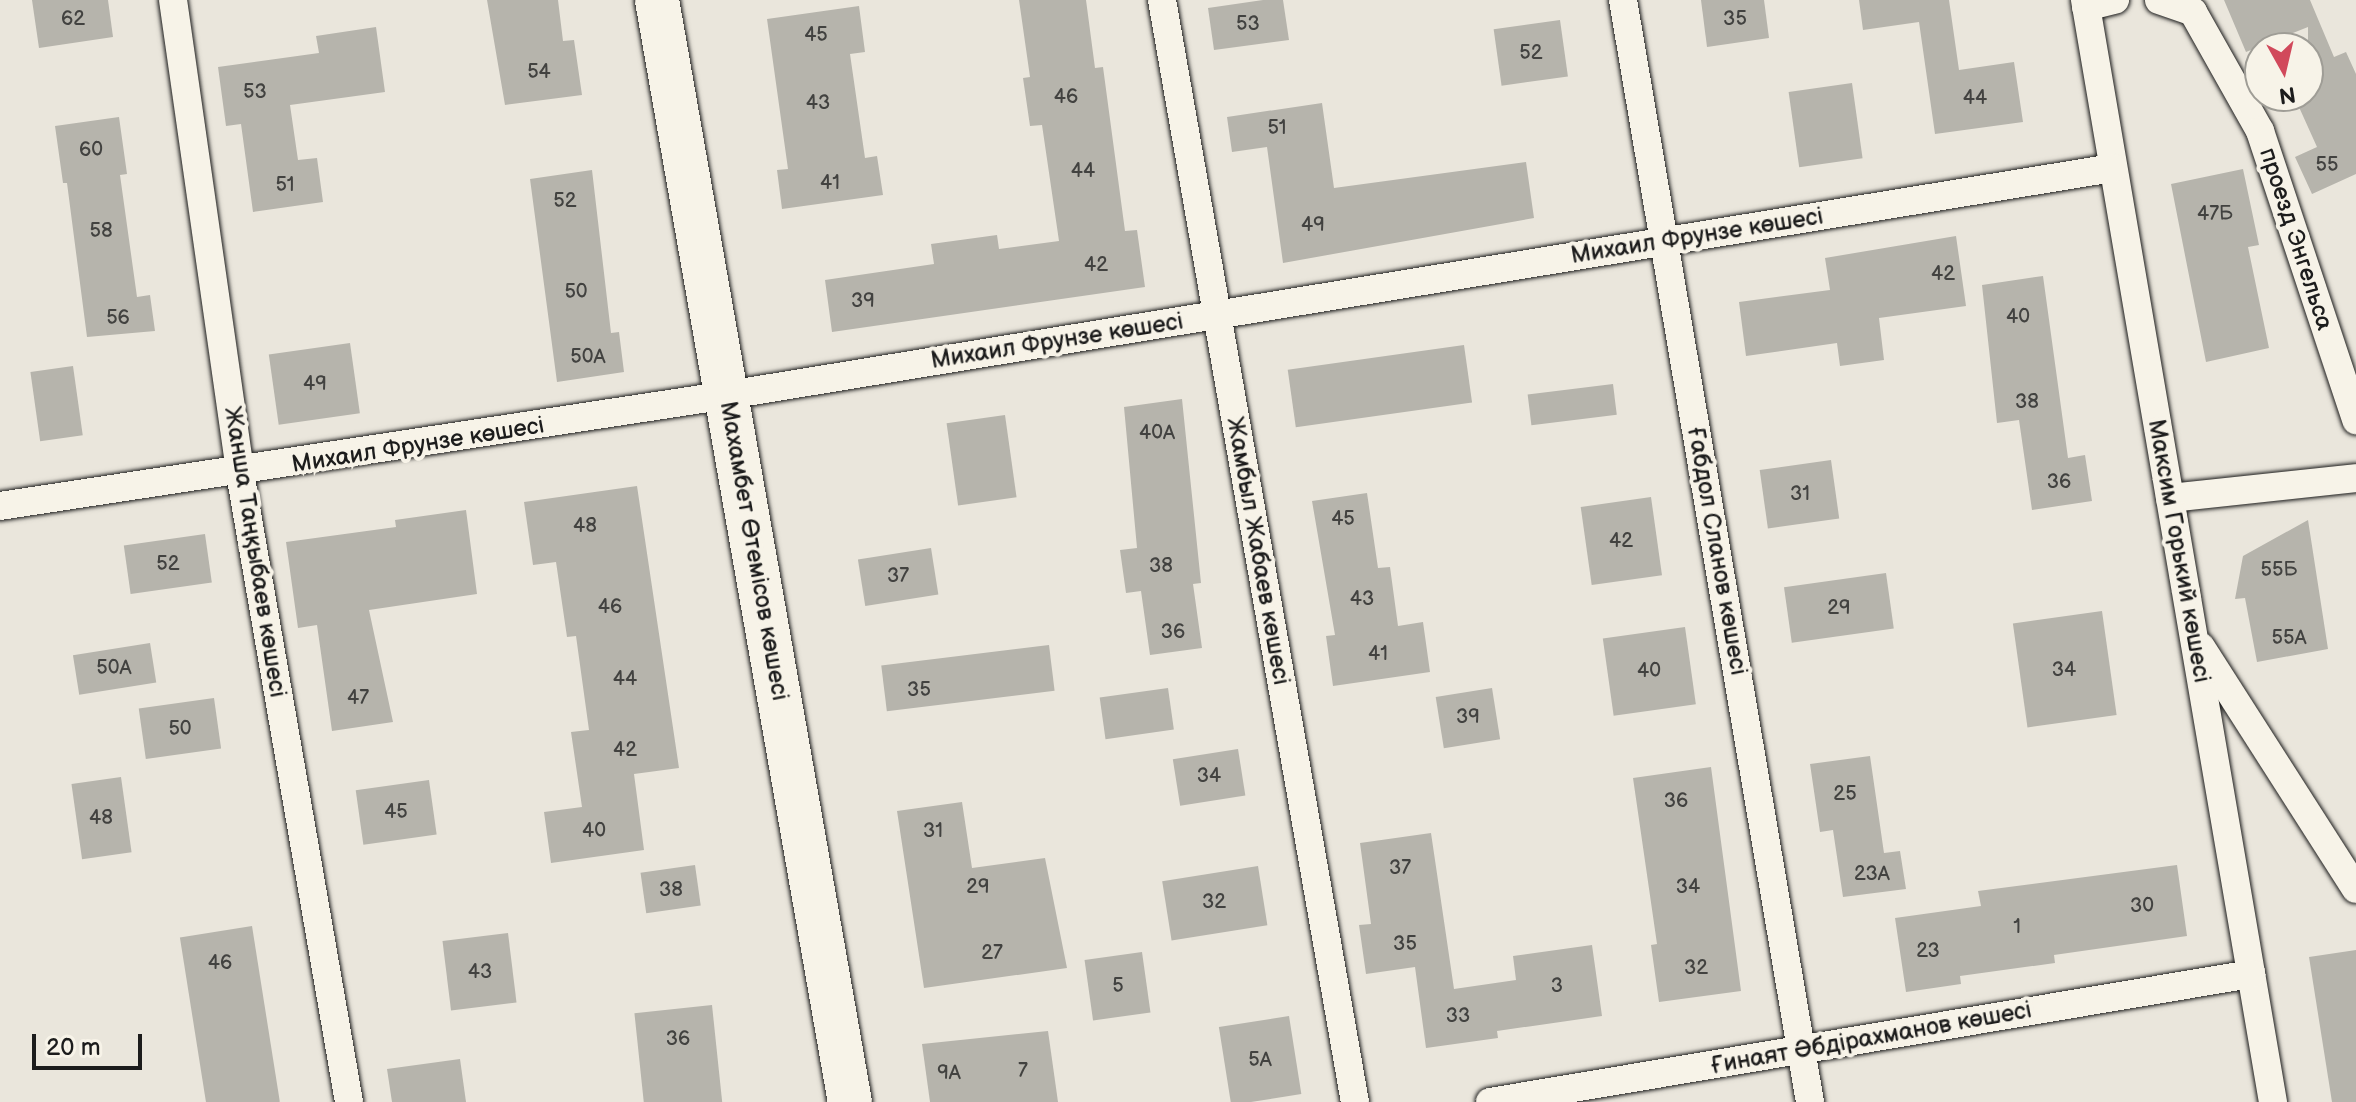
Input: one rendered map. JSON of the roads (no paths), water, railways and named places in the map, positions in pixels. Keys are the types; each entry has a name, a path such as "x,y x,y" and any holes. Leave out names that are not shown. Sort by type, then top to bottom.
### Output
{"main road":[{"name":"Махамбет Өтемісов көшесі","path":"657,0 850,1102"}],"street":[{"name":"Жанша Таңқыбаев көшесі","path":"173,0 240,473 349,1102"},
{"name":"Жамбыл Жабаев көшесі","path":"1162,0 1355,1102"},
{"name":"Ғабдол Сланов көшесі","path":"1623,0 1810,1102"},
{"path":"2085,4 2115,0"},
{"name":"проезд Энгельса","path":"2159,0 2193,12 2260,131 2356,420"},
{"name":"Максим Горький көшесі","path":"2085,4 2273,1102"},
{"name":"Михаил Фрунзе көшесі","path":"0,506 240,473 728,395 2113,168"},
{"path":"2170,498 2356,478"},
{"path":"2193,636 2356,889"},
{"name":"Ғинаят Әбдірахманов көшесі","path":"1490,1102 2251,974"}]}
